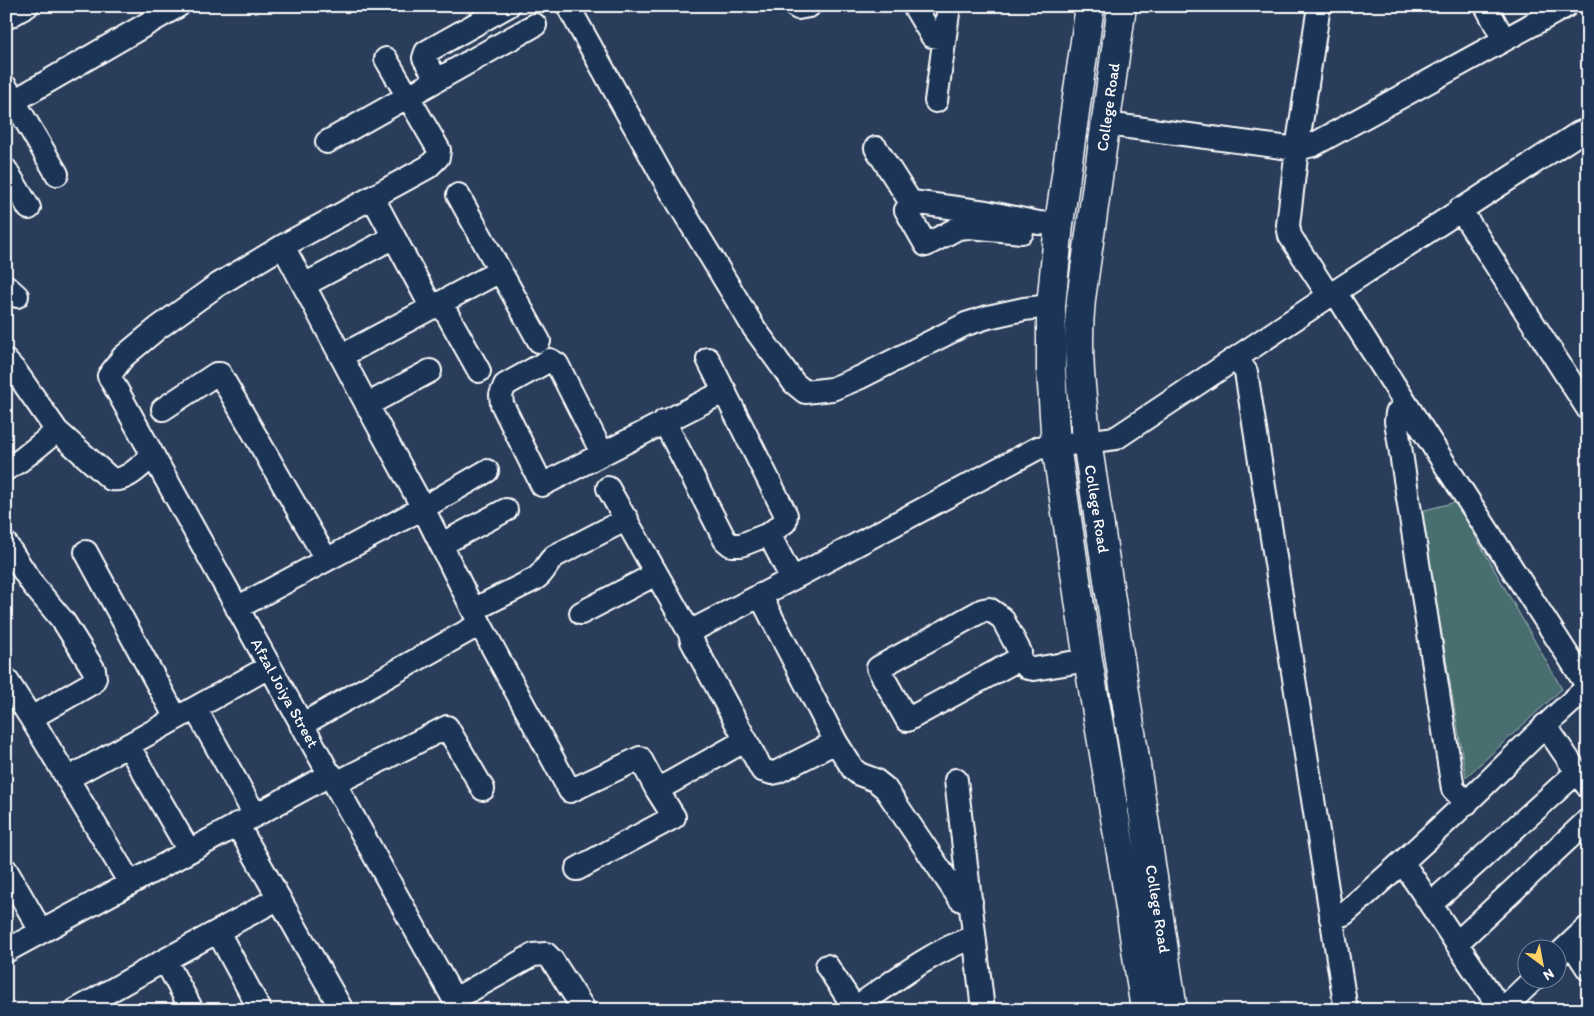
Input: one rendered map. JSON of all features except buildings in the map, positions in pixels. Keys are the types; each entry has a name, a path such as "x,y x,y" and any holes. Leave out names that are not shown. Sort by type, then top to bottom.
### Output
{"main road":[{"name":"College Road","path":"1090,6 1059,229 1051,306 1050,370 1056,445 1088,660 1127,888 1145,1010"},
{"name":"College Road","path":"1122,6 1079,317 1079,376 1087,441 1173,1010"},
{"path":"1079,92 1110,96"}],"street":[{"path":"6,18 27,6"},
{"path":"437,80 424,58 426,52 508,6"},
{"path":"568,6 665,181 754,328 794,383 805,392 832,389 861,377 966,324 1024,309 1051,306"},
{"path":"795,6 798,8 808,6"},
{"path":"914,6 932,36 944,38"},
{"path":"936,101 950,6"},
{"path":"1318,6 1296,149 1288,224 1290,236 1332,294 1406,405 1495,540 1588,687 1545,725 1403,863 1344,914 1332,918"},
{"path":"1486,6 1504,40"},
{"path":"1106,124 1296,149 1313,145 1566,6"},
{"path":"57,174 10,94 171,8"},
{"path":"327,142 535,25"},
{"path":"386,59 439,150 438,157 428,167 283,246 442,544 570,791 640,758 674,818 577,869"},
{"path":"692,635 699,627 1038,448 1116,438 1460,209 1578,133 1584,131 1588,133"},
{"path":"876,148 912,202 986,212 1059,229"},
{"path":"6,170 29,208"},
{"path":"458,195 539,341"},
{"path":"373,198 394,237 479,371"},
{"path":"912,202 906,210 926,245 958,228 1059,229"},
{"path":"1460,209 1588,409"},
{"path":"304,285 394,237"},
{"name":"Afzal Joiya Street","path":"283,246 216,286 158,328 123,357 109,376 458,1005"},
{"path":"341,356 500,271"},
{"path":"1236,358 1246,372 1346,1010"},
{"path":"664,421 725,540 731,545 741,545 769,534 785,522 786,515 708,359"},
{"path":"602,453 557,364 550,360 505,385 501,395 502,404 542,484 725,391"},
{"path":"6,361 16,372 57,431 111,479 118,480 124,478 153,455"},
{"path":"367,405 430,371"},
{"path":"164,409 216,374 220,374 326,559"},
{"path":"1406,405 1397,413 1396,421 1453,789 1467,802"},
{"path":"6,469 21,460 57,431"},
{"path":"237,608 423,508 487,471"},
{"path":"608,488 692,635 692,640 762,770 772,773 777,772 836,742"},
{"path":"442,544 506,510"},
{"path":"301,724 544,574 549,561 555,556 626,519"},
{"path":"769,534 792,579"},
{"path":"6,544 14,572 34,585 64,622 94,670 96,678 92,683 31,718"},
{"path":"86,552 185,713 246,820 279,898 342,1010"},
{"path":"581,613 656,574"},
{"path":"760,595 836,742 853,769 859,774 876,780 885,788 960,899 971,902"},
{"path":"989,609 1002,618 1020,652 1019,659 907,720 878,668 983,610 989,609"},
{"path":"1019,659 1028,668 1034,669 1088,660"},
{"path":"68,780 270,667"},
{"path":"6,679 130,883"},
{"path":"1431,904 1583,780 1545,725"},
{"path":"6,951 246,820 448,727 483,789"},
{"path":"657,790 746,740"},
{"path":"128,745 189,851"},
{"path":"956,780 983,1010"},
{"path":"1457,943 1588,820"},
{"path":"1403,863 1502,1010 1525,988"},
{"path":"6,870 41,931"},
{"path":"76,1010 279,898"},
{"path":"1566,948 1588,926"},
{"path":"218,932 260,1010"},
{"path":"827,966 856,1009 932,956 974,936"},
{"path":"1566,952 1588,969"},
{"path":"458,1005 533,955 546,954 583,1008"},
{"path":"164,960 192,1010"}],"green space":[{"path":"1456,502 1562,689 1466,777 1421,511"}]}
